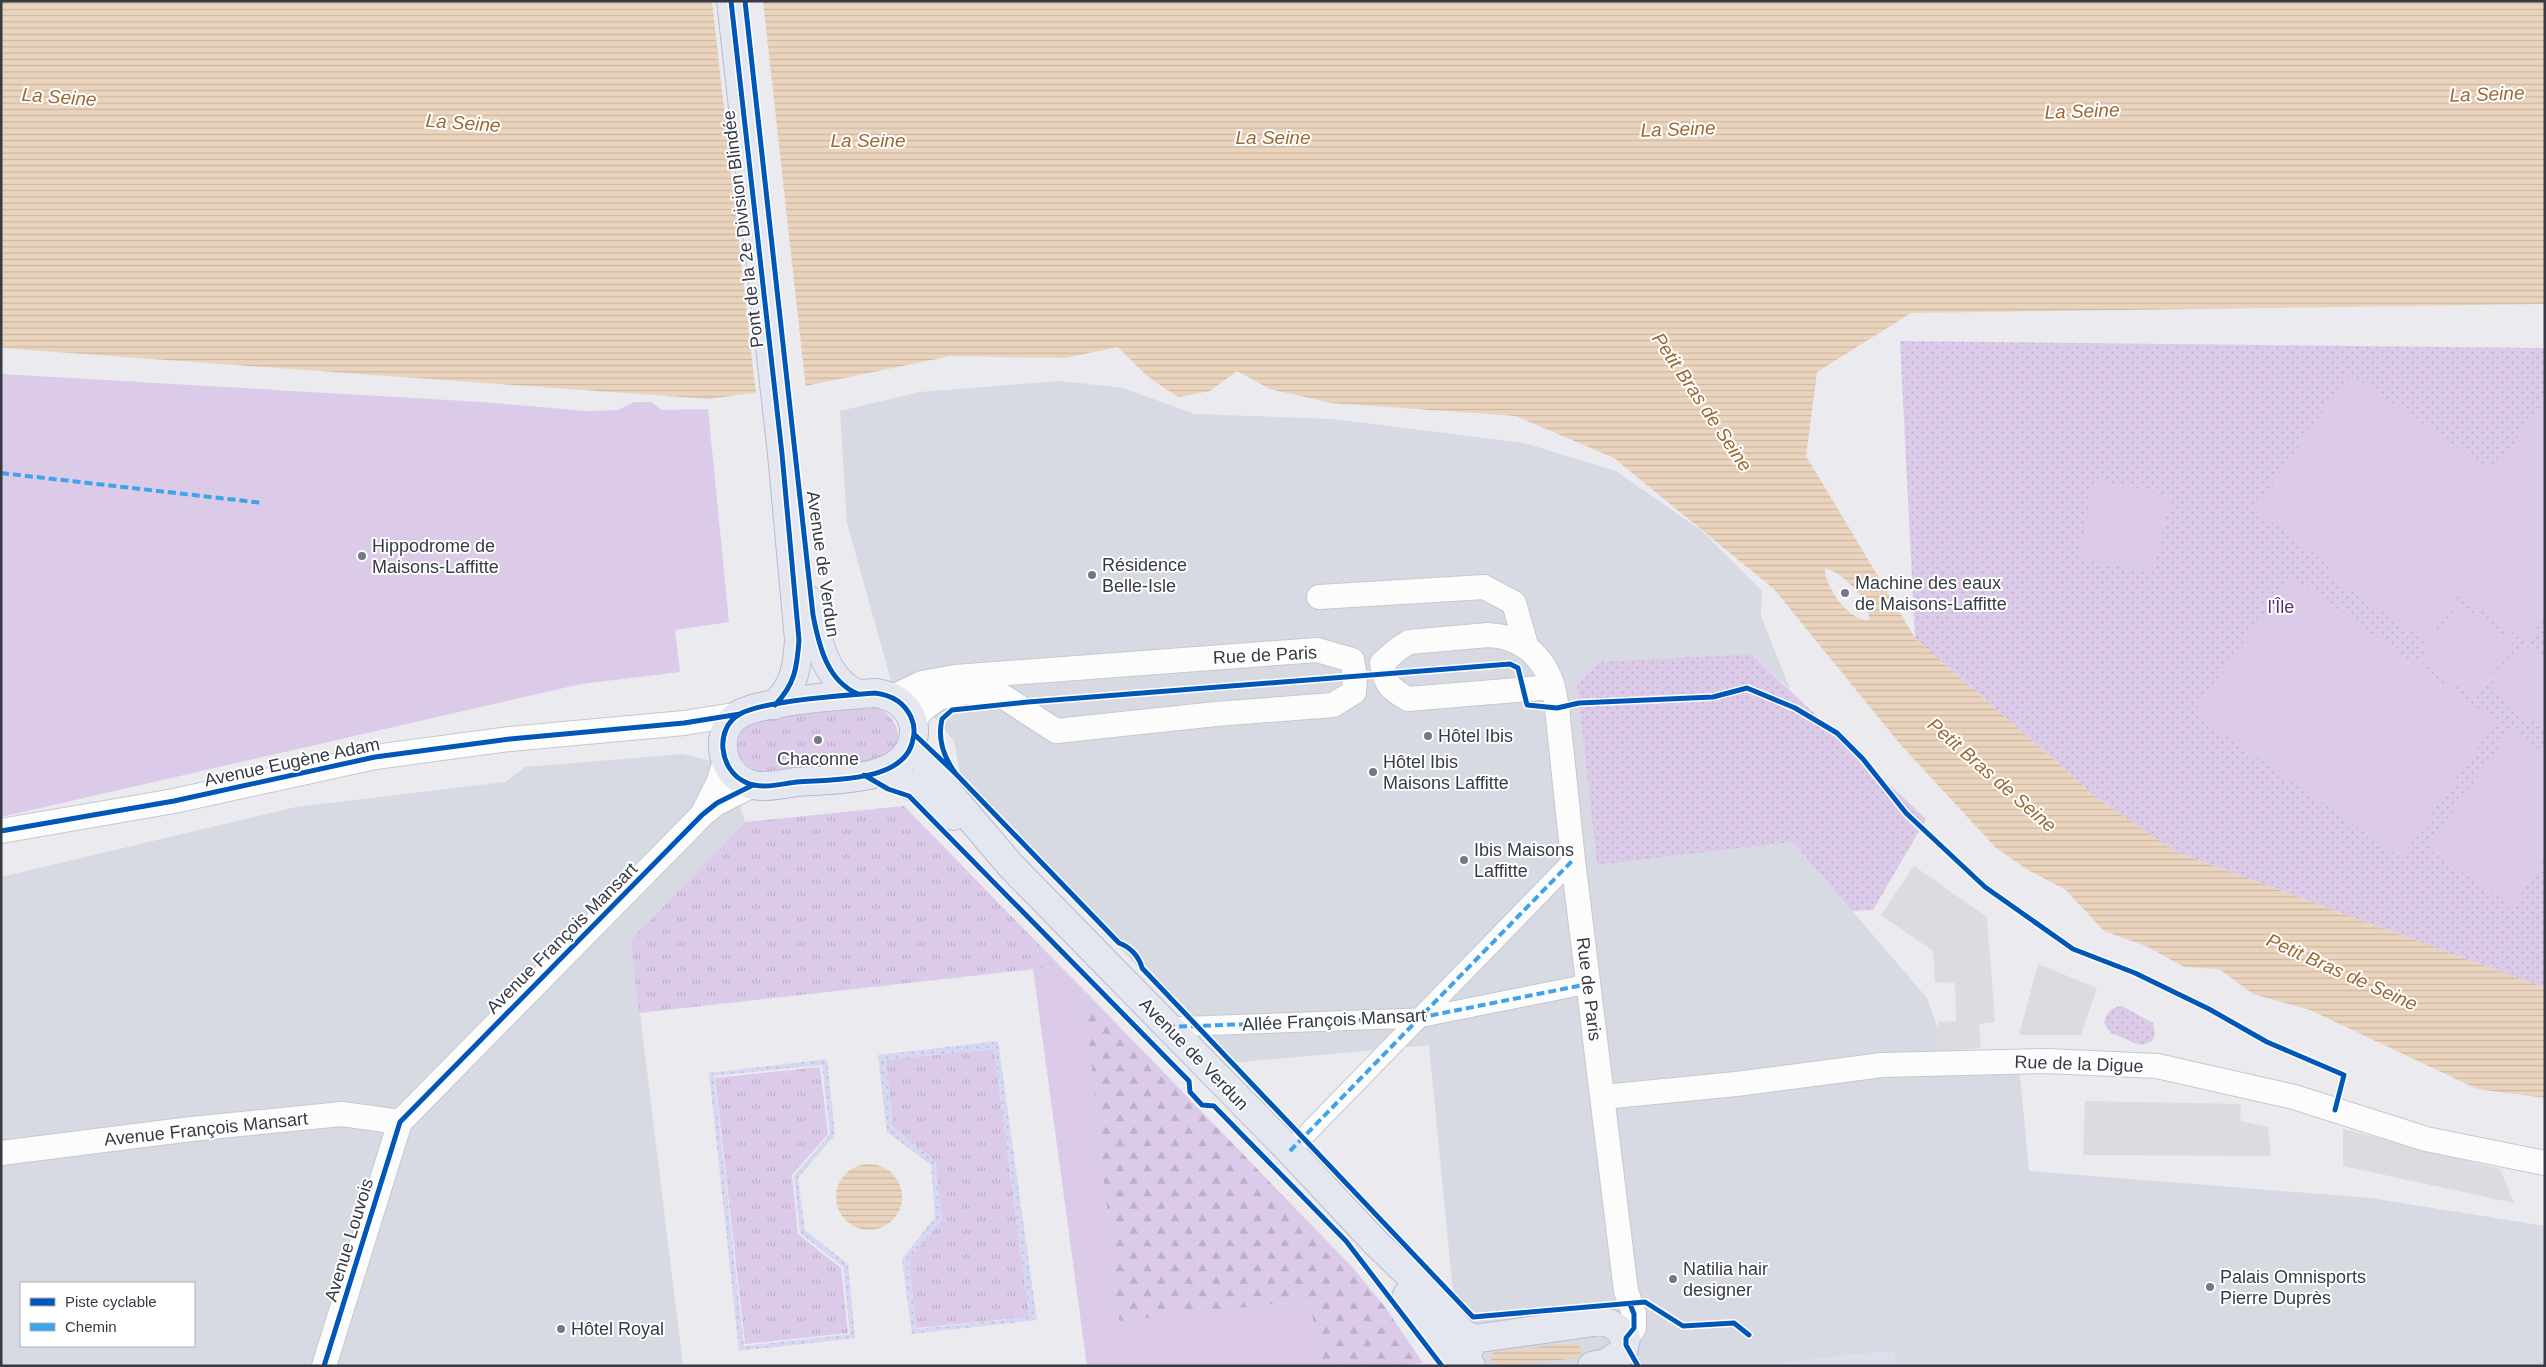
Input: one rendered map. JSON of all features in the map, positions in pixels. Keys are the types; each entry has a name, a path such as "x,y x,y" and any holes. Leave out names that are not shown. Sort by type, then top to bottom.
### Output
{"main road":[{"name":"Pont de la 2e Division Blindée","path":"730,1 789,453"},
{"name":"Pont de la 2e Division Blindée","path":"745,1 789,453"},
{"name":"Avenue de Verdun","path":"789,453 818,642 826,662 839,682 858,694"},
{"name":"Avenue de Verdun","path":"775,705 791,685 797,665 799,640 789,453"},
{"path":"893,697 875,693 858,694 775,705 740,714 725,731 724,755 738,778 752,785 761,786 798,782 885,771 900,763 913,733"},
{"name":"Avenue de Verdun","path":"893,697 906,708 913,733 937,779 1011,866 1167,1028 1426,1291 1461,1332 1473,1339"},
{"name":"Avenue de Verdun","path":"885,771 924,793 1011,866"},
{"name":"Avenue de Verdun","path":"1376,1242 1413,1305 1447,1350 1465,1366"},
{"path":"1471,1366 1466,1358 1468,1348 1473,1339 1562,1326 1624,1343 1623,1352 1617,1358 1592,1366"}],"street":[{"path":"1319,597 1484,587 1514,603 1526,645"},
{"path":"1526,645 1501,636 1488,635 1409,642 1382,663 1384,674 1391,690 1408,699 1553,687"},
{"name":"Rue de Paris","path":"1526,645 1537,656 1550,677 1557,708 1573,860 1626,1291 1624,1343"},
{"name":"Rue de Paris","path":"893,697 922,683 955,677 1317,650 1352,660 1355,677 1354,692 1333,705 1216,714 1056,731 1004,697 988,692 965,692 938,698 923,709 913,733"},
{"name":"Avenue Eugène Adam","path":"1,831 174,801 375,757 510,739 684,723 740,714"},
{"path":"684,723 702,732 724,755"},
{"name":"Avenue François Mansart","path":"702,815 719,781 724,755"},
{"name":"Avenue François Mansart","path":"1,1153 191,1129 342,1114 400,1122 702,815 717,803 752,785"},
{"path":"1290,1151 1573,860"},
{"name":"Allée François Mansart","path":"1167,1028 1418,1018 1588,984"},
{"name":"Rue de la Digue","path":"1603,1097 1736,1084 1882,1065 2060,1061 2157,1066 2294,1097 2426,1139 2545,1163"},
{"name":"Avenue Louvois","path":"324,1366 400,1122"}],"shaded area":[{"path":"1061,381 1123,388 1195,414 1334,419 1524,443 1616,471 1702,531 1762,591 1761,616 1790,689 1751,654 1577,684 1597,865 1793,842 1927,998 1946,1052 2019,1065 2029,1171 2370,1198 2545,1226 2545,1366 1454,1366 1457,1334 1429,1045 1230,1063 962,783 954,741 919,699 892,684 847,523 840,411 920,392"},
{"path":"682,754 717,762 736,793 745,822 631,940 683,1366 1,1366 1,877 296,807 505,782 525,767"},
{"path":"1914,866 1987,917 1995,1022 1979,1024 1981,1048 1937,1052 1938,1022 1956,1021 1955,983 1935,982 1933,951 1881,915"},
{"path":"2038,964 2097,988 2081,1035 2019,1035"},
{"path":"2085,1101 2241,1104 2240,1121 2268,1127 2271,1156 2083,1155"},
{"path":"2343,1129 2500,1169 2514,1203 2343,1166"},
{"path":"1895,1352 1896,1366 1770,1364 1864,1353"}],"green space":[{"name":"l'Île","path":"1900,341 2545,348 2545,988 2176,852 2101,801 1915,638"},
{"name":"Hippodrome de Maisons-Laffitte","path":"1,374 482,402 586,411 618,410 634,402 651,402 662,410 708,409 729,622 675,630 680,672 581,684 1,817"},
{"path":"2350,374 2494,472 2545,398 2545,616 2526,642 2459,595 2427,642 2330,576 2332,567 2254,509"},
{"path":"2095,480 2172,496 2152,574 2078,558"},
{"path":"2290,575 2496,721 2401,858 2194,713"},
{"path":"2459,604 2514,641 2475,699 2418,660"},
{"path":"2523,644 2545,659 2545,731 2488,689"},
{"path":"1751,654 1926,819 1873,910 1852,911 1793,842 1597,865 1577,684 1600,662"},
{"path":"871,706 878,708 891,718 898,732 894,746 886,754 874,760 763,772 753,769 746,764 738,749 741,733 754,720"},
{"path":"2511,729 2545,753 2545,858 2513,907 2428,849"},
{"path":"904,806 1060,966 639,1013 631,940 745,822"},
{"path":"1060,966 1083,989 1119,1321 1310,1300 1319,1366 1087,1366 1033,969"},
{"path":"1083,989 1354,1269 1385,1307 1423,1363 1398,1366 1319,1366 1310,1300 1119,1322"},
{"path":"2122,1006 2153,1023 2155,1035 2152,1041 2142,1045 2111,1033 2104,1023 2105,1019 2112,1009"},
{"path":"994,1049 1029,1317 916,1328 909,1259 942,1220 935,1161 893,1127 886,1060"},
{"path":"820,1067 828,1134 792,1175 798,1234 841,1268 848,1333 745,1344 715,1078"}],"sand":[{"path":"998,1041 1037,1320 912,1334 902,1259 935,1217 931,1165 887,1132 878,1055","holes":["994,1049 1029,1317 916,1329 909,1259 942,1220 935,1161 893,1127 886,1060"]},
{"path":"827,1059 835,1135 798,1178 805,1230 848,1264 855,1338 739,1351 709,1073","holes":["822,1065 830,1134 794,1176 800,1233 843,1267 850,1334 744,1346 714,1076"]}],"water":[{"path":"1,1 2545,1 2545,304 1911,313 1817,372 1806,456 1915,638 2101,801 2176,852 2545,988 2545,1098 2477,1089 2310,1010 2253,994 2219,969 2184,967 2146,946 2104,931 2066,890 2028,870 1996,848 1900,744 1774,589 1614,458 1516,416 1331,403 1270,389 1237,371 1210,391 1178,397 1147,376 1118,347 1065,358 951,356 805,386 708,399 1,348","holes":["1825,568 1847,581 1861,596 1869,612 1869,620 1861,619 1854,615 1839,602 1829,584"]},
{"path":"869,1164 882,1166 892,1174 900,1184 902,1197 900,1210 892,1220 882,1228 869,1230 856,1228 846,1220 838,1210 836,1197 838,1184 846,1174 856,1166"},
{"path":"1576,1343 1583,1350 1578,1358 1499,1366 1492,1363 1490,1356 1496,1351"}],"pier":[{"path":"712,1 763,1 806,389 756,395"}],"marked path":[{"path":"1,473 263,503"},
{"path":"1290,1151 1573,860"},
{"path":"1167,1027 1418,1018 1588,984"}],"cycle path":[{"path":"731,1 782,454 799,640 794,675 787,690 775,705"},
{"path":"745,1 813,615 818,639 826,661 839,681 858,694"},
{"path":"956,774 945,755 940,734 942,719 952,710 1028,702 1510,664 1518,668 1527,705 1557,708 1579,703 1713,697 1747,688 1795,708 1837,733 1863,759 1906,813 1985,887 2073,949 2135,973 2209,1009 2267,1042 2344,1075 2335,1110"},
{"path":"875,693 886,695 901,703 912,720 914,731 907,753 897,764 882,771 847,779 757,786 745,782 736,776 725,759 723,739 726,729 732,720 751,709 785,702 875,693"},
{"path":"1,831 174,801 375,757 510,739 684,723 740,714"},
{"path":"914,734 956,774 1119,943 1134,952 1142,968 1473,1317 1645,1302 1683,1326 1734,1323 1749,1335"},
{"path":"864,775 888,789 909,796 1189,1081 1190,1092 1202,1105 1214,1106 1346,1241 1442,1366"},
{"path":"324,1366 400,1122 702,815 717,803 753,785"},
{"path":"1630,1304 1634,1314 1634,1328 1626,1338 1626,1345 1638,1366"}],"place":[{"name":"Hippodrome de Maisons-Laffitte","path":"362,556"},
{"name":"Résidence Belle-Isle","path":"1092,575"},
{"name":"Machine des eaux de Maisons-Laffitte","path":"1845,593"},
{"name":"Hôtel Ibis","path":"1428,736"},
{"name":"Chaconne","path":"818,740"},
{"name":"Hôtel Ibis Maisons Laffitte","path":"1373,772"},
{"name":"Ibis Maisons Laffitte","path":"1464,860"},
{"name":"Natilia hair designer","path":"1673,1279"},
{"name":"Palais Omnisports Pierre Duprès","path":"2210,1287"},
{"name":"Hôtel Royal","path":"561,1329"}],"water label":[{"name":"La Seine","path":"2487,94"},
{"name":"La Seine","path":"59,97"},
{"name":"La Seine","path":"2082,111"},
{"name":"La Seine","path":"463,123"},
{"name":"La Seine","path":"1678,129"},
{"name":"La Seine","path":"1273,137"},
{"name":"La Seine","path":"868,140"},
{"name":"Petit Bras de Seine","path":"1702,402"},
{"name":"Petit Bras de Seine","path":"1992,775"},
{"name":"Petit Bras de Seine","path":"2342,972"}]}
